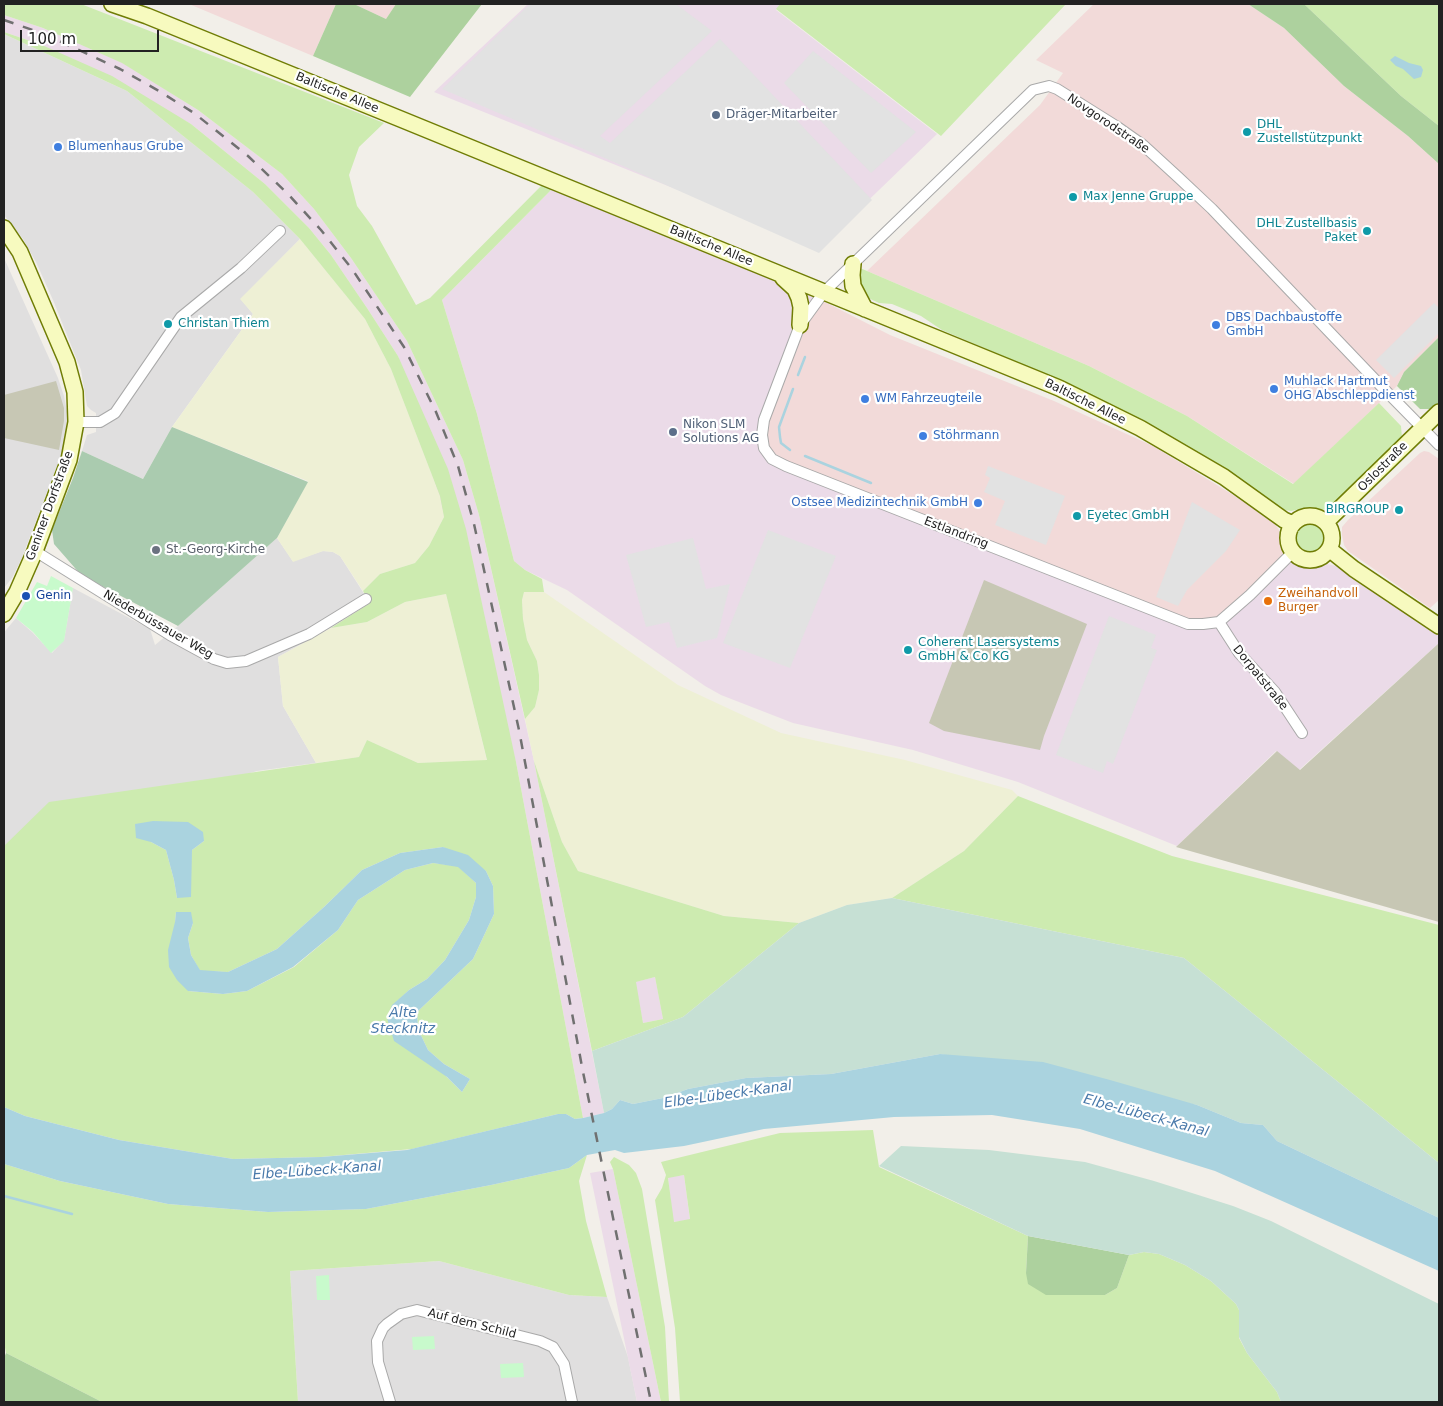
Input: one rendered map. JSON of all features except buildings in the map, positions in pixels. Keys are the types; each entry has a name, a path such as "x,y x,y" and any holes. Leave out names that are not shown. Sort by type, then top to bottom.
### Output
{"main road":[{"name":"Baltische Allee","path":"112,4 146,16 1059,388 1140,428 1224,477 1284,520 1293,524"},
{"name":"Geniner Dorfstraße","path":"4,228 20,252 67,362 75,392 76,422 69,460 35,551 4,614"},
{"path":"853,264 853,286 864,309"},
{"path":"776,273 795,289 801,307 800,325"},
{"name":"Oslostraße","path":"1326,522 1439,412"},
{"path":"1311,516 1318,517 1326,522 1331,530 1332,543 1323,556 1314,560 1305,559 1293,552 1288,537 1293,524 1299,519 1311,516"},
{"path":"1329,549 1348,565 1439,626"}],"street":[{"name":"Novgorodstraße","path":"824,292 1033,90 1049,86 1057,89 1143,145 1179,178 1212,209 1439,445"},
{"path":"76,422 100,422 115,413 181,317 241,268 280,231"},
{"name":"Estlandring","path":"824,292 800,325 764,420 762,435 764,448 772,459 875,502 1130,600 1182,622 1188,624 1219,622"},
{"name":"Niederbüssauer Weg","path":"35,551 170,635 214,660 227,663 246,661 309,634 366,599"},
{"path":"1219,622 1250,595 1293,552"},
{"name":"Dorpatstraße","path":"1219,622 1239,654 1275,692 1302,733"},
{"name":"Auf dem Schild","path":"390,1402 378,1362 377,1341 387,1324 401,1314 417,1310 540,1341 553,1347 564,1364 572,1402"}],"shaded area":[{"path":"189,4 336,4 313,56"},
{"path":"354,4 396,4 386,19"},
{"name":"Dräger-Mitarbeiter","path":"528,4 780,4 776,10 937,134 820,247 434,92"},
{"name":"Dräger-Mitarbeiter","path":"530,4 676,4 712,31 600,136 610,143 720,39 872,200 819,253 614,162 442,89"},
{"path":"1094,4 1248,4 1284,28 1344,86 1408,136 1439,164 1439,337 1404,372 1397,386 1294,484 1187,416 1089,366 867,271 1040,105 1063,73 1036,60"},
{"path":"4,15 43,28 123,63 198,110 282,174 314,209 351,258 407,341 463,460 479,515 534,761 604,1113 583,1118 516,762 398,356 331,255 309,228 265,184 191,124 42,45 4,32"},
{"path":"4,34 127,91 253,192 300,239 241,299 253,314 172,427 143,479 82,451 87,435 96,432 96,413 87,406 81,370 36,262 23,239 4,215"},
{"path":"813,51 916,132 871,173 784,83"},
{"path":"553,188 789,283 819,299 800,325 762,435 772,459 1188,624 1219,622 1288,557 1299,565 1327,564 1336,566 1439,634 1439,643 1299,770 1276,751 1177,846 1018,782 913,750 793,723 721,695 705,686 567,590 525,570 514,561 477,414 442,300"},
{"path":"300,239 365,319 391,369 440,496 444,517 429,546 415,563 380,574 363,591 340,556 333,552 323,551 293,562 277,538 308,481 172,427 253,314 240,299"},
{"path":"4,258 58,378 67,412 66,433 62,453 21,560 12,578 4,588"},
{"path":"819,299 890,335 1054,401 1153,446 1273,521 1279,530 1281,546 1288,557 1219,622 1188,624 786,466 764,448 764,420 800,325"},
{"path":"1434,303 1439,308 1439,333 1394,378 1376,360"},
{"path":"56,381 64,408 64,421 59,450 4,438 4,395"},
{"path":"1424,451 1439,459 1439,600 1430,608 1348,551 1344,545 1342,535 1342,527 1348,520"},
{"path":"988,466 1065,496 1046,545 995,525 1005,501 984,492 990,478 985,475"},
{"path":"1192,502 1240,530 1226,551 1187,590 1178,606 1156,597"},
{"path":"768,530 836,556 790,668 723,643"},
{"path":"277,538 293,561 323,551 333,552 340,556 370,603 331,628 278,657 283,706 316,763 257,771 4,846 4,633 16,618 52,653 64,640 73,588 150,629 155,645"},
{"path":"693,538 706,589 730,584 717,638 677,648 669,622 646,627 626,555"},
{"path":"984,580 1087,624 1040,750 944,731 929,723"},
{"path":"524,592 544,592 678,685 781,733 905,760 1012,790 1018,796 964,851 892,898 847,905 799,923 724,916 578,871 562,842 534,761 525,719 535,707 539,690 539,675 537,661 527,640 523,619 522,600"},
{"path":"446,594 487,761 418,763 367,740 359,757 316,763 283,706 278,657 331,628 367,622 405,602"},
{"path":"1109,616 1156,635 1151,648 1157,650 1113,764 1107,761 1103,773 1056,755"},
{"path":"1439,643 1439,922 1176,847 1277,751 1300,770"},
{"path":"892,898 1184,958 1439,1163 1439,1218 1277,1141 1263,1125 1241,1123 1197,1105 940,1054 831,1074 746,1078 688,1089 663,1098 633,1104 620,1100 612,1109 604,1113 592,1051 683,1017 799,923 847,905"},
{"path":"655,977 663,1019 643,1023 635,982"},
{"path":"901,1146 989,1150 1085,1162 1233,1206 1271,1221 1439,1304 1439,1402 1281,1402 1277,1392 1247,1353 1239,1337 1239,1310 1236,1304 1211,1281 1185,1265 1159,1254 1144,1252 1129,1255 1028,1236 879,1166"},
{"path":"613,1169 661,1402 637,1402 590,1173"},
{"path":"684,1175 690,1220 673,1222 668,1177"},
{"path":"439,1261 569,1295 607,1297 628,1357 637,1402 298,1402 290,1271"}],"green space":[{"path":"4,4 81,4 384,123 359,147 349,175 357,206 372,226 416,305 430,298 543,184 553,188 442,300 477,414 514,561 525,570 542,579 544,592 524,592 522,600 527,640 537,661 539,675 539,690 535,707 525,719 479,515 463,460 407,341 351,258 314,209 282,174 198,110 122,63 43,28 4,15"},
{"path":"336,4 354,4 386,19 396,4 482,4 410,97 313,56"},
{"path":"780,4 1066,4 941,136 776,9"},
{"path":"1248,4 1304,4 1401,96 1439,126 1439,164 1408,136 1344,86 1284,28"},
{"path":"1304,4 1439,4 1439,126 1401,96"},
{"path":"4,32 42,45 112,76 191,124 265,184 309,228 331,255 398,356 448,469 466,529 516,762 583,1118 575,1119 566,1114 558,1114 412,1149 321,1157 233,1159 119,1140 25,1116 4,1107 4,846 49,802 359,757 367,740 418,763 487,760 446,594 405,602 367,622 331,628 370,603 363,591 380,574 415,563 429,546 444,517 440,496 391,369 365,319 300,239 253,192 127,91 4,34","holes":["204,841 192,850 177,898 166,850 151,842","443,847 486,871 493,886 494,914 473,959 417,1012 418,1029 428,1050 444,1064 470,1079 462,1092 387,1018 393,1005 409,990 427,979 445,960 469,920 476,897 476,883 458,866 433,863 405,870 358,900 338,930 294,967 247,991 223,994 188,991 175,922 176,912 193,923 188,938 191,955 200,971 228,972 277,949 362,870 400,853"]},
{"path":"860,268 1089,366 1187,416 1293,484 1379,403 1401,426 1402,438 1331,507 1323,510 1306,508 1291,511 1285,510 1116,408 1043,373 942,330 921,316 892,304 879,303 866,297 860,292 857,275"},
{"path":"1439,337 1439,403 1433,409 1420,409 1397,386 1404,372"},
{"path":"172,427 308,482 277,538 178,626 81,575 54,544 52,530 82,451 143,479"},
{"path":"1309,521 1316,522 1321,526 1325,531 1325,545 1321,550 1316,554 1309,555 1302,554 1297,550 1293,545 1292,538 1293,531 1297,526 1302,522"},
{"path":"51,576 73,588 64,641 51,653 33,632 16,618 37,582 47,586"},
{"path":"534,761 562,842 578,871 724,916 799,923 683,1017 592,1051","holes":["655,977 663,1019 643,1023 636,982"]},
{"path":"1018,796 1172,856 1439,925 1439,1163 1184,958 892,898 964,851"},
{"path":"873,1130 879,1167 1028,1236 1026,1273 1105,1295 1117,1288 1129,1255 1144,1252 1159,1254 1185,1265 1211,1281 1236,1304 1239,1310 1239,1338 1247,1353 1277,1392 1281,1402 680,1402 675,1328 655,1200 662,1188 666,1175 661,1162 780,1133","holes":["684,1175 690,1219 674,1222 668,1178"]},
{"path":"587,1155 579,1181 586,1221 607,1297 569,1295 439,1261 290,1271 298,1402 102,1402 6,1353 4,1342 4,1164 60,1181 168,1204 268,1212 366,1209 569,1168"},
{"path":"614,1157 629,1165 636,1173 642,1189 665,1327 669,1402 661,1402 610,1162"},
{"path":"1028,1236 1129,1255 1117,1288 1105,1295 1046,1295 1028,1284 1026,1273"},
{"path":"329,1275 330,1300 317,1300 316,1276"},
{"path":"434,1336 435,1349 413,1350 412,1337"},
{"path":"6,1353 102,1402 4,1402 4,1358"},
{"path":"523,1363 524,1377 501,1378 500,1364"}],"water":[{"path":"1395,56 1409,63 1421,66 1423,70 1421,77 1414,79 1403,69 1396,66 1390,60"},
{"path":"153,821 188,822 203,832 204,841 192,850 191,897 177,898 166,850 151,842 136,838 135,824"},
{"name":"Alte Stecknitz","path":"443,847 468,855 486,871 493,886 494,914 473,959 417,1012 418,1029 428,1050 444,1064 470,1079 462,1092 447,1077 394,1041 387,1018 392,1005 409,990 427,979 445,960 469,920 476,897 476,883 458,867 433,863 405,870 358,900 338,930 293,967 247,991 223,994 188,991 177,980 169,967 168,950 176,912 191,912 193,923 188,938 191,955 200,970 228,972 277,949 362,870 400,853"},
{"name":"Elbe-Lübeck-Kanal","path":"940,1054 1043,1062 1197,1105 1241,1123 1263,1125 1277,1141 1439,1218 1439,1271 1215,1171 1080,1129 992,1115 894,1117 764,1129 684,1146 624,1153 615,1150 587,1155 569,1168 366,1209 268,1212 168,1204 60,1181 4,1164 4,1107 25,1116 119,1140 233,1159 321,1157 407,1150 558,1114 566,1114 575,1119 583,1118 604,1113 612,1109 620,1100 633,1104 663,1098 688,1089 746,1078 831,1074"}],"waterway":[{"path":"798,375 805,357"},
{"path":"790,450 781,443 779,427 793,389"},
{"path":"805,456 871,483"},
{"path":"4,1196 72,1214"}],"railway":[{"path":"4,20 44,34 120,69 194,113 248,156 287,193 321,230 352,269 404,347 436,412 458,466 474,524 519,730 583,1072 651,1402"}],"place":[{"name":"Dräger-Mitarbeiter","path":"716,115"},
{"name":"DHL Zustellstützpunkt","path":"1247,132"},
{"name":"Blumenhaus Grube","path":"58,147"},
{"name":"Max Jenne Gruppe","path":"1073,197"},
{"name":"DHL Zustellbasis Paket","path":"1367,231"},
{"name":"Christan Thiem","path":"168,324"},
{"name":"DBS Dachbaustoffe GmbH","path":"1216,325"},
{"name":"Muhlack Hartmut OHG Abschleppdienst","path":"1274,389"},
{"name":"WM Fahrzeugteile","path":"865,399"},
{"name":"Nikon SLM Solutions AG","path":"673,432"},
{"name":"Stöhrmann","path":"923,436"},
{"name":"Ostsee Medizintechnik GmbH","path":"978,503"},
{"name":"BIRGROUP","path":"1399,510"},
{"name":"Eyetec GmbH","path":"1077,516"},
{"name":"St.-Georg-Kirche","path":"156,550"},
{"name":"Genin","path":"26,596"},
{"name":"Zweihandvoll Burger","path":"1268,601"},
{"name":"Coherent Lasersystems GmbH & Co KG","path":"908,650"}]}
